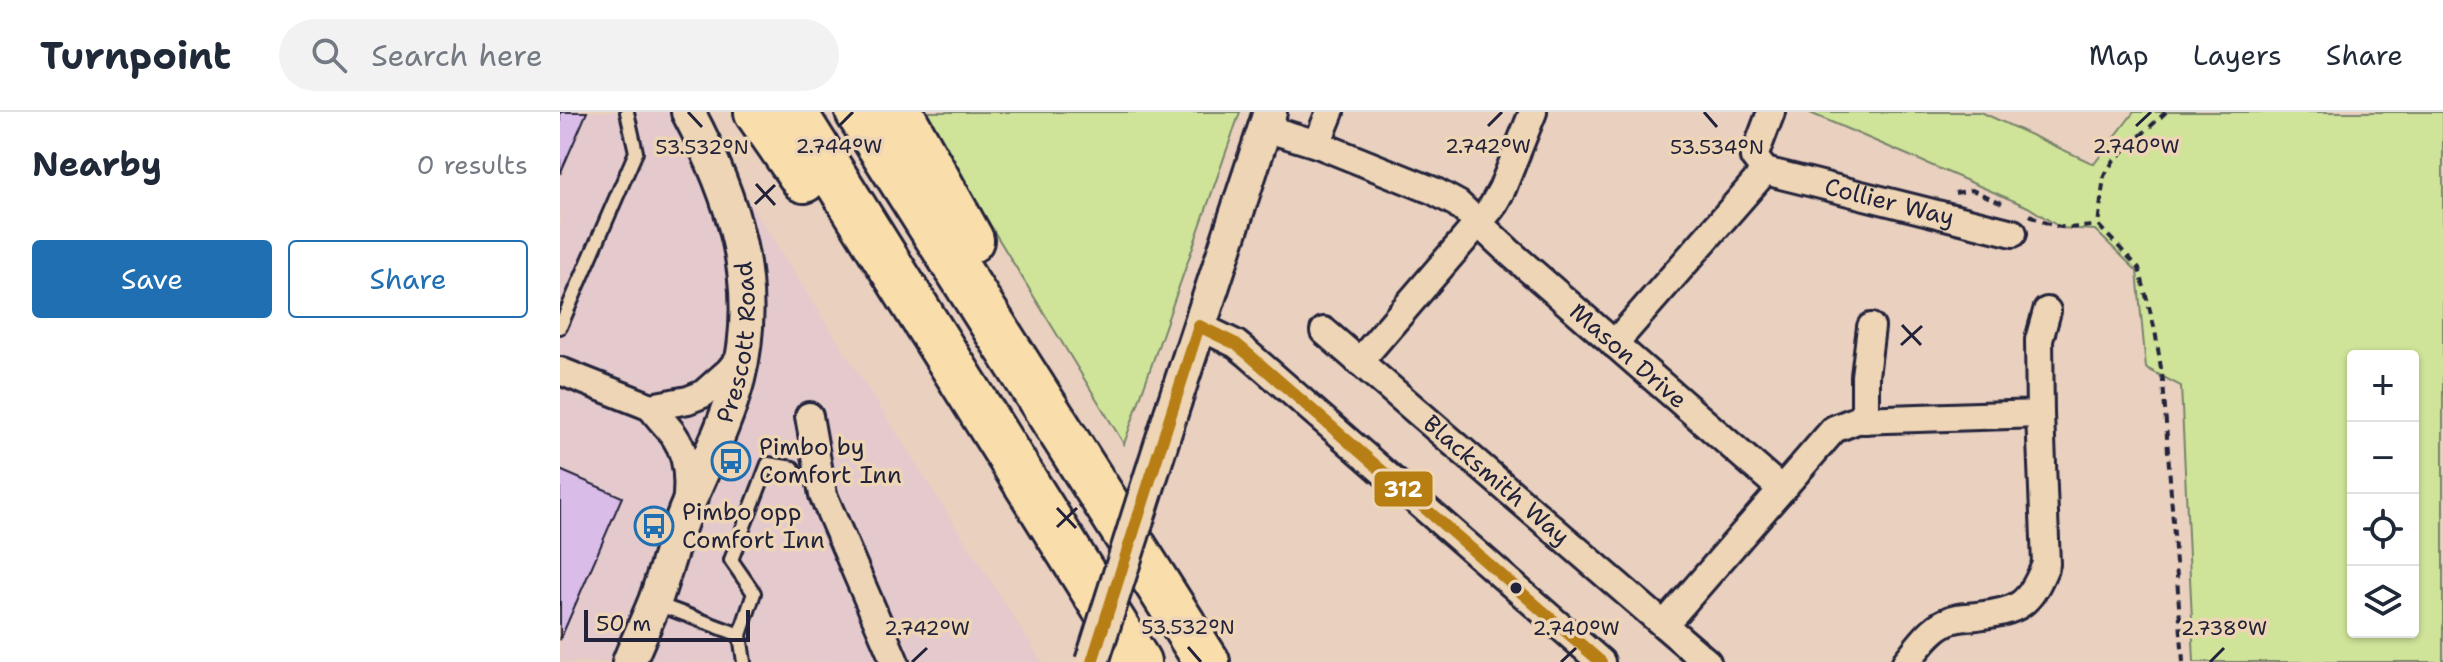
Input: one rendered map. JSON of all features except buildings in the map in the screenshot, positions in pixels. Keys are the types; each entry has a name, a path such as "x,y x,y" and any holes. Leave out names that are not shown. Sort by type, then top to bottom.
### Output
{"highway":[{"path":"757,112 832,222 930,333"},
{"path":"794,112 1138,662"},
{"path":"858,112 1207,662"},
{"path":"900,112 997,288 1068,443"}],"street":[{"name":"Prescott Road","path":"629,662 654,603 685,511 719,436 743,354 746,279 740,240 719,174 688,112"},
{"path":"1317,144 1330,112"},
{"path":"1359,362 1479,223 1502,189 1533,112"},
{"path":"1614,344 1765,171 1754,157 1771,112"},
{"path":"1092,662 1268,120"},
{"name":"Mason Drive","path":"1268,120 1458,204 1781,489"},
{"name":"Collier Way","path":"1765,171 2013,233"},
{"path":"1906,662 1943,623 1957,618 2010,611 2022,604 2039,582 2046,564 2039,340 2047,311"},
{"path":"1199,326 1236,344 1254,359 1601,662"},
{"path":"1865,420 1865,376 1871,327"},
{"name":"Blacksmith Way","path":"1324,331 1664,625"},
{"path":"651,407 703,394 743,354"},
{"path":"560,371 651,407 677,440 682,452 687,480 685,511"},
{"path":"1707,662 1664,625 1834,429 1865,420 2040,414"},
{"path":"809,416 823,495 895,662"}],"lane":[{"path":"560,327 636,152 627,112"},
{"path":"744,662 740,635 754,593 731,560 735,544 768,464 793,468"},
{"path":"654,603 740,635"}],"path":[{"path":"2166,112 2114,160 2104,176 2098,225 2139,268 2155,330 2163,381 2183,662"}],"shaded area":[{"path":"560,112 692,112 1042,662 560,662"}],"green space":[{"path":"921,112 1240,112 1124,444"},
{"path":"1808,112 1981,112 2094,164 2134,112 2443,112 2443,662 2194,662 2181,386 2146,368 2137,271 2095,230 2061,228 2028,207"}],"transit line":[{"name":"312","path":"1199,326 1236,344 1247,353 1601,662"},
{"name":"312","path":"1092,662 1199,326"}],"place":[{"name":"Pimbo by Comfort Inn","path":"731,461"},
{"name":"Pimbo opp Comfort Inn","path":"654,526"}]}
